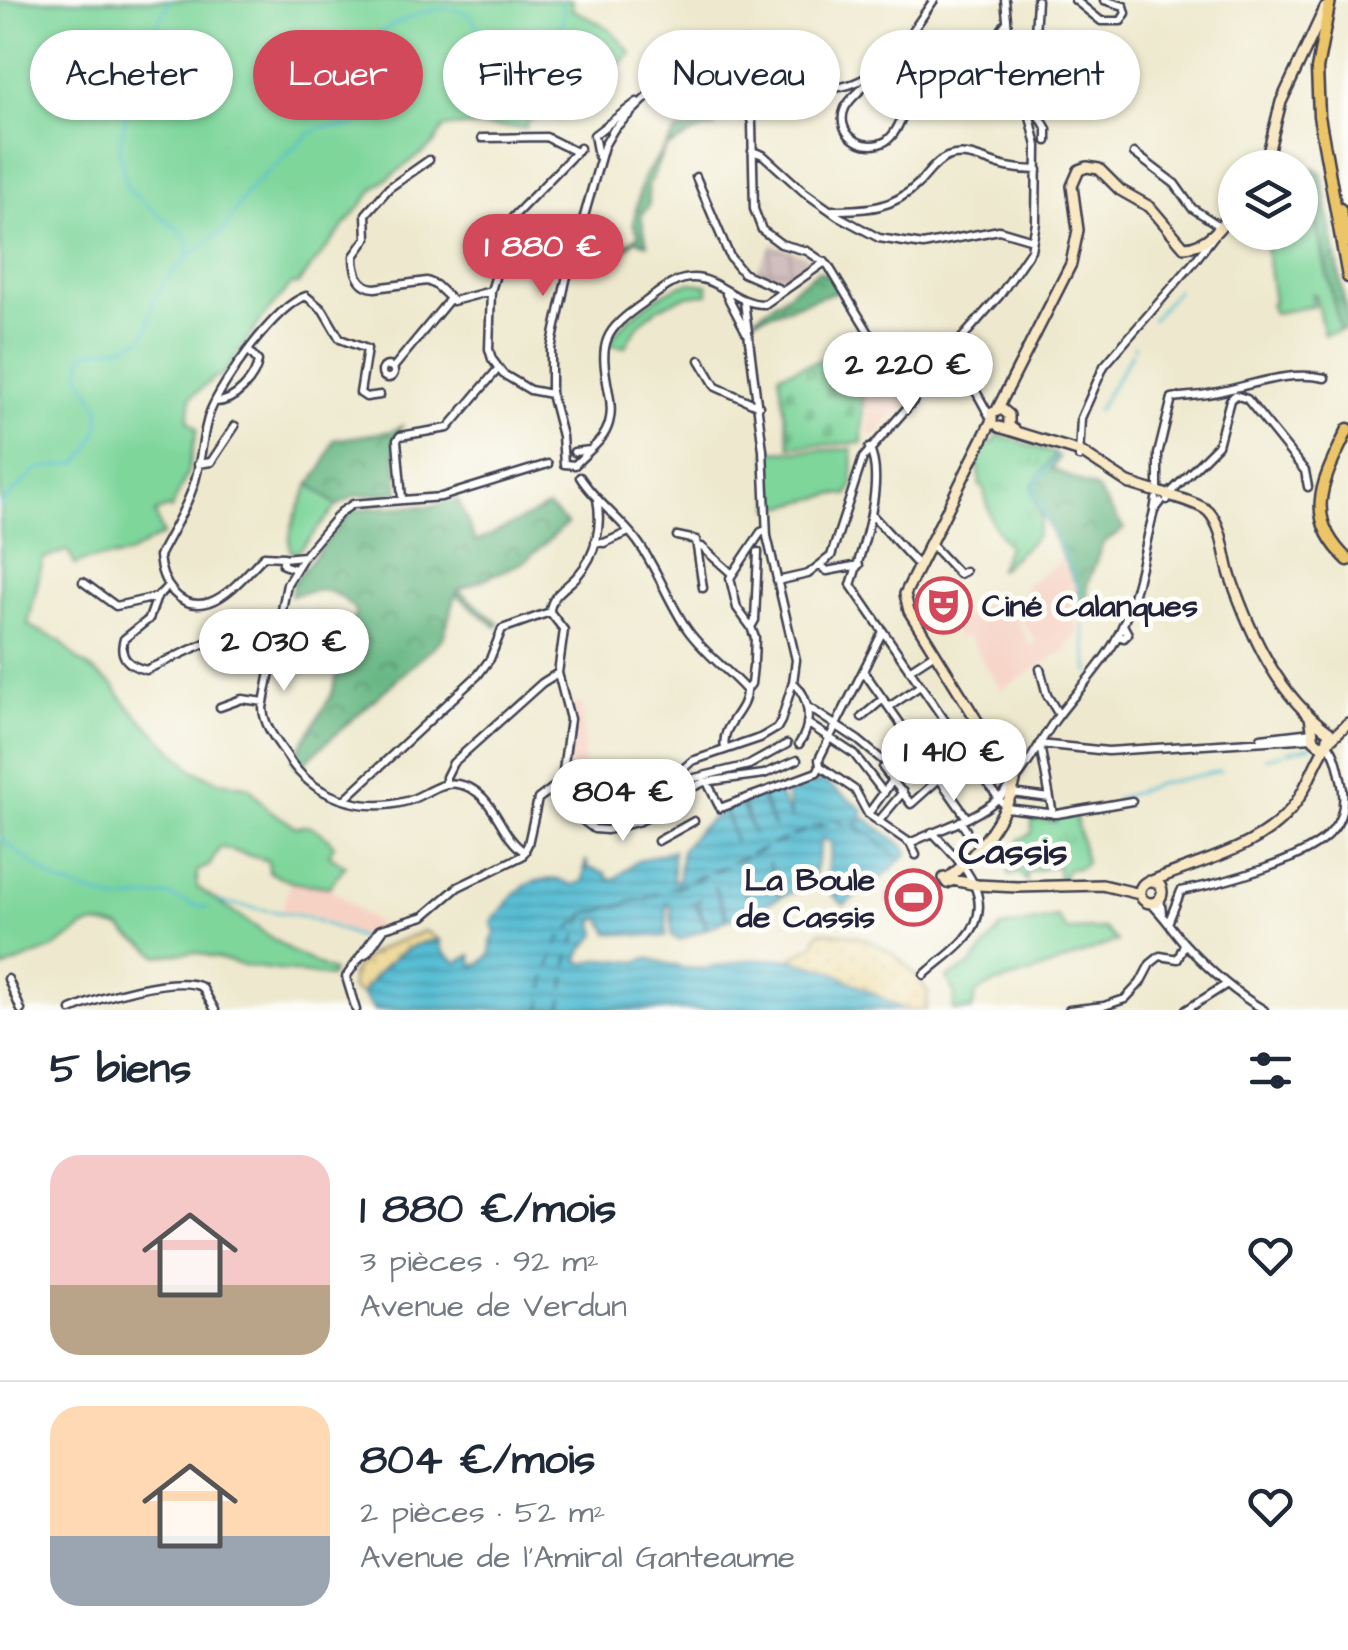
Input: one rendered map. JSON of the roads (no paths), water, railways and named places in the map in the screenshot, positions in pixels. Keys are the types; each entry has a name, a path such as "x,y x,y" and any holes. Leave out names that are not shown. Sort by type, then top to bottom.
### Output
{"main road":[{"path":"1330,0 1317,69 1319,116 1348,278"},
{"path":"1328,170 1348,242"},
{"path":"1348,429 1321,490 1319,509 1330,538 1348,560"}],"street":[{"path":"840,90 871,79 891,63 937,0"},
{"path":"899,120 892,136 884,142 866,145 850,137 844,123 846,104 853,88 889,60 937,0"},
{"path":"1005,0 1008,30"},
{"path":"1035,30 1037,0"},
{"path":"1075,0 1102,22 1122,21 1124,6 1104,0"},
{"path":"1270,150 1281,102 1330,0"},
{"path":"1003,30 1007,23"},
{"path":"840,88 853,88"},
{"path":"840,95 846,104"},
{"path":"551,394 533,392 498,369 489,348 491,291 513,217 578,150 638,103"},
{"path":"638,107 607,141 597,162 551,349 551,394 570,459 580,477 636,539 684,626 708,656 746,690 747,698 724,734 725,748"},
{"path":"749,120 754,209 762,230 781,244 822,260 837,276 898,377 920,387 967,385"},
{"path":"777,582 808,574 831,556 869,448 914,400 931,372 1024,264 1033,240 1038,170 1033,120"},
{"path":"1040,120 1047,129 1047,141"},
{"path":"598,133 607,141"},
{"path":"597,162 598,133"},
{"path":"482,138 546,137 578,150 607,141"},
{"path":"752,151 763,155 804,192 832,210 864,230 899,244 936,244 988,230 1033,240"},
{"path":"1134,153 1175,184 1192,208 1218,226"},
{"path":"832,210 891,204 908,193 938,162 957,155 974,156 1010,168 1038,170"},
{"path":"429,160 376,200 366,214 367,238 354,262 359,281 367,288 427,282 436,285 449,300"},
{"path":"1186,270 1190,256 1150,207 1120,190 1098,169 1087,166 1078,170 1072,186 1078,230 1072,264 905,594 909,611 1015,782 1006,808 952,878 977,885 1106,885 1144,898 1226,984 1264,1010"},
{"path":"696,177 730,257 743,273 784,291"},
{"path":"1184,247 1200,245 1218,229"},
{"path":"1080,454 1081,418 1094,382 1218,230"},
{"path":"744,319 822,260"},
{"path":"380,395 366,397 360,393 367,349 340,340 324,310 306,296 294,301 249,351 208,418 191,493 159,559 168,586 186,602 209,602 267,554 290,563 304,556 348,506 366,501 441,497 592,449 606,432 611,415 603,361 609,332 622,318 680,280 702,279 744,300 765,304"},
{"path":"723,290 744,319"},
{"path":"393,368 449,300 491,291"},
{"path":"550,612 564,630 558,673 570,720 562,777 564,791 586,825 600,831 657,813 692,760 760,738 776,728 793,682 796,660 766,530 758,406 744,300"},
{"path":"216,402 233,398 258,369 258,361 249,351"},
{"path":"700,360 716,387 758,406"},
{"path":"402,499 400,436 448,428 498,369"},
{"path":"931,372 938,385"},
{"path":"910,843 964,820 1015,782 1118,635 1163,500 1158,454 1172,398 1234,392 1286,376 1325,378"},
{"path":"920,387 967,385 976,389 995,417 1020,433"},
{"path":"1163,500 1218,446 1234,392"},
{"path":"1234,392 1246,398 1305,471 1308,486"},
{"path":"995,417 1008,413 1011,428 1080,454 1163,500 1202,506 1214,520 1261,653 1310,718 1318,734 1320,754"},
{"path":"995,417 1009,421"},
{"path":"198,464 211,462 235,426"},
{"path":"852,580 871,515 874,459 869,448"},
{"path":"550,612 553,599 583,569 595,542 600,524 597,498"},
{"path":"871,515 918,565"},
{"path":"746,690 754,663 754,638 729,582 760,532 766,530"},
{"path":"595,542 604,543 629,532"},
{"path":"677,536 695,539 704,588"},
{"path":"929,542 958,574 966,570"},
{"path":"697,546 731,574"},
{"path":"751,627 755,620 758,552"},
{"path":"290,563 264,702 268,726 297,774 329,797 344,800 396,803 446,784 469,788 498,814 513,845 525,852"},
{"path":"820,566 827,571 859,565"},
{"path":"838,569 852,580 882,632 1006,808 1053,814 1132,801"},
{"path":"82,582 116,606 157,598"},
{"path":"168,586 157,598 148,619 122,643 122,654 134,668 146,670 161,665 226,634"},
{"path":"344,800 478,675 490,659 502,628 550,612"},
{"path":"882,632 818,760 820,766 855,790 868,814 910,843 916,855"},
{"path":"909,670 935,653"},
{"path":"1040,670 1059,715"},
{"path":"864,672 938,777 966,830"},
{"path":"446,784 453,763 544,681 558,673"},
{"path":"793,682 798,684 808,707 806,734 799,744"},
{"path":"889,707 920,686"},
{"path":"220,707 242,699 264,702"},
{"path":"862,717 883,699"},
{"path":"808,707 885,766 911,804 986,738"},
{"path":"1040,744 1108,751 1255,740 1276,734 1318,734 1348,722"},
{"path":"1144,898 1142,886 1250,841 1274,826 1296,802 1328,741 1348,722"},
{"path":"807,723 854,754 884,793"},
{"path":"1169,921 1180,891 1207,887 1284,861 1330,834 1345,799 1334,753 1328,741 1318,734"},
{"path":"677,784 748,765 787,744"},
{"path":"1040,744 1053,814"},
{"path":"677,784 687,790 700,783 764,774 797,760"},
{"path":"708,784 720,808 817,772 820,766"},
{"path":"356,1010 346,977 377,932 424,916 458,887 518,858 525,852 538,798 562,777"},
{"path":"868,814 893,780"},
{"path":"551,789 564,791"},
{"path":"878,822 903,792"},
{"path":"1012,793 1050,798"},
{"path":"658,841 694,821"},
{"path":"924,975 964,940 977,915 977,885 932,832"},
{"path":"1144,898 1161,893 1179,872"},
{"path":"1152,881 1161,893 1162,914"},
{"path":"1069,1010 1104,1006 1125,998 1140,983 1150,964 1160,956 1178,959 1184,944"},
{"path":"8,980 21,1010"},
{"path":"71,1010 174,983 202,987 214,1010"},
{"path":"1186,1010 1226,984"}],"water":[{"path":"823,781 861,808 864,812 858,821 865,818 908,853 844,905 824,887 832,843 822,838 812,885 783,896 768,862 781,897 754,909 739,875 752,910 729,919 714,885 727,920 708,928 698,904 700,900 691,904 696,905 706,929 679,940 672,936 671,905 667,902 666,937 609,933 601,918 594,921 597,935 578,960 585,964 601,959 636,962 648,958 683,968 705,969 746,960 790,959 831,971 904,1010 374,1010 362,994 394,958 427,942 439,940 443,952 457,963 471,955 473,966 482,963 491,954 496,915 518,891 540,880 572,885 583,882 586,860 588,868 615,879 635,862 673,850 673,880 678,881 682,849 724,809 735,842 726,809 740,802 754,835 742,802 760,795 774,828 762,794 776,789 792,820 786,793"}],"waterway":[{"path":"170,0 135,68 119,148 127,189 187,237 189,253"},
{"path":"0,505 38,469 78,463 92,443 100,418 95,400 80,376 82,357 143,337 149,328 153,301 168,277 224,230 249,189 309,134 322,127 354,127 381,77 375,44 381,32 427,12 455,9 471,17 478,29 486,69 508,72 541,53 557,33 563,18 561,0"},
{"path":"1152,320 1178,289"},
{"path":"1097,411 1132,353"},
{"path":"1057,455 1040,477 1034,493 1078,585 1081,600"},
{"path":"1083,625 1089,672"},
{"path":"1287,752 1311,746"},
{"path":"1265,758 1282,754"},
{"path":"1116,799 1158,784 1220,771"},
{"path":"0,838 57,882 117,901 168,895 208,907"},
{"path":"220,902 307,917 362,938"}],"place":[{"name":"Ciné Calanques","path":"943,606"},
{"name":"La Boule de Cassis","path":"914,898"}],"district":[{"name":"Cassis","path":"1013,853"}]}
